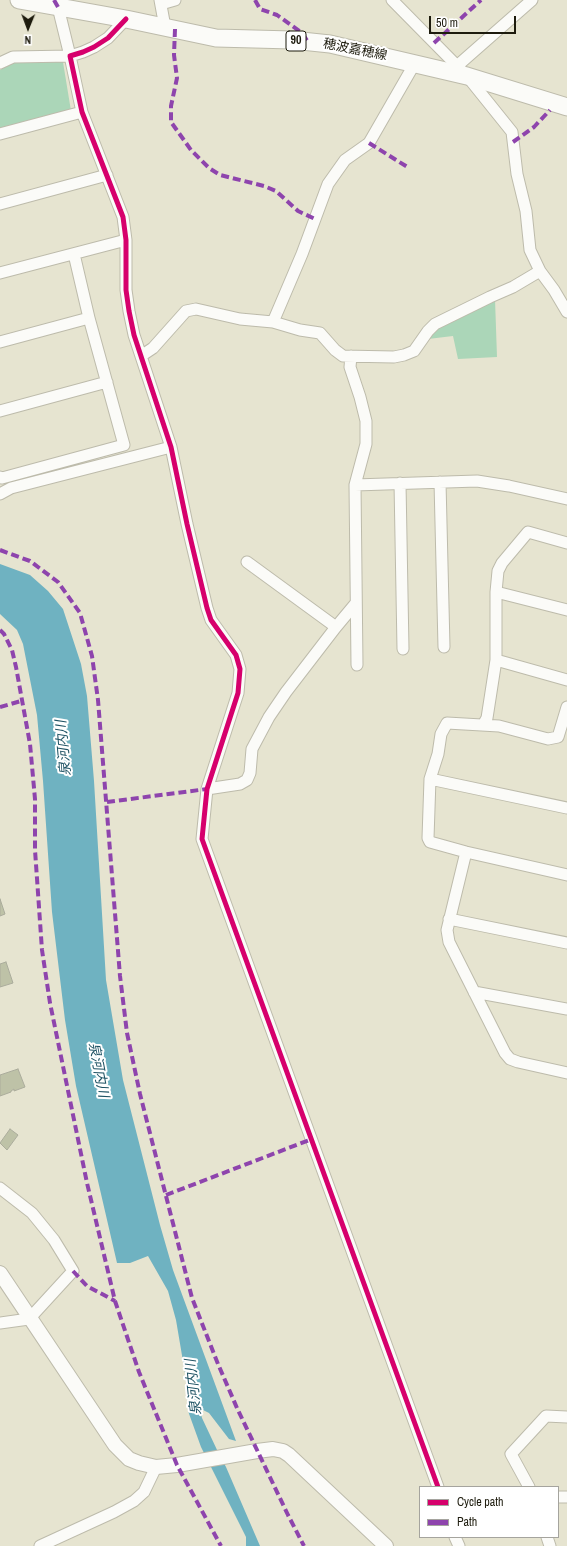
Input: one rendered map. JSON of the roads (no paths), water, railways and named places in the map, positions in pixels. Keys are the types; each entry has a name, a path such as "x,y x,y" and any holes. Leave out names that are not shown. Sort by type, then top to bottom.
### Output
{"main road":[{"name":"穂波嘉穂線","path":"19,0 126,19 216,38 292,40 330,44 415,63 462,71 567,107"}],"street":[{"path":"165,27 160,2 175,0"},
{"path":"392,0 462,71 512,132 517,174 526,211 530,250 540,271 554,290 567,312"},
{"path":"462,71 532,0"},
{"path":"58,7 82,112 89,134 123,217 126,240 126,290 129,311 141,356 171,447 206,608 211,620 236,655 240,669 238,693 207,789 202,839 438,1486"},
{"path":"0,63 13,57 70,56 83,52 108,38 126,19"},
{"path":"273,322 302,254 328,184 345,160 369,143 415,63"},
{"path":"0,134 82,112"},
{"path":"0,204 107,175"},
{"path":"0,273 126,240"},
{"path":"0,477 2,478 124,444 89,318 74,254"},
{"path":"141,356 153,348 186,311 196,309 240,319 273,322 300,330 320,333 335,350 343,356 404,355 414,350 435,324 513,287 540,271"},
{"path":"0,342 89,318"},
{"path":"350,356 350,367 366,421 366,444 355,484 357,665"},
{"path":"0,411 107,382"},
{"path":"0,494 11,488 171,447"},
{"path":"355,484 477,481 509,486 567,499"},
{"path":"440,482 444,647"},
{"path":"400,483 403,649"},
{"path":"483,725 487,718 496,660 496,592 498,571 502,563 528,532 567,543"},
{"path":"247,562 336,627"},
{"path":"496,592 567,610"},
{"path":"207,789 240,784 247,780 250,773 252,749 269,717 286,692 356,603"},
{"path":"496,660 567,680"},
{"path":"567,707 558,736 548,739 499,726 447,723 441,734 438,754 430,779 428,838 430,842 466,852 567,875"},
{"path":"430,779 567,808"},
{"path":"466,852 449,919 447,930 449,942 505,1053 510,1059 567,1073"},
{"path":"449,919 567,943"},
{"path":"474,992 567,1009"},
{"path":"0,1188 32,1213 54,1240 73,1271 29,1319 0,1323"},
{"path":"0,1273 29,1319 115,1445 129,1459 156,1467 273,1449 283,1451 386,1546"},
{"path":"528,1486 511,1454 546,1416 567,1417"},
{"path":"40,1546 114,1512 134,1501 144,1492 156,1467"}],"water":[{"name":"泉河内川","path":"0,564 30,575 48,591 63,609 81,664 87,696 94,781 106,980 123,1080 173,1270 236,1441 229,1439 209,1413 201,1409 200,1411 202,1418 226,1467 260,1546 246,1546 246,1537 201,1447 188,1411 186,1379 176,1320 168,1291 148,1256 130,1263 117,1263 76,1086 65,1020 52,912 37,715 23,644 17,630 0,614"}]}
